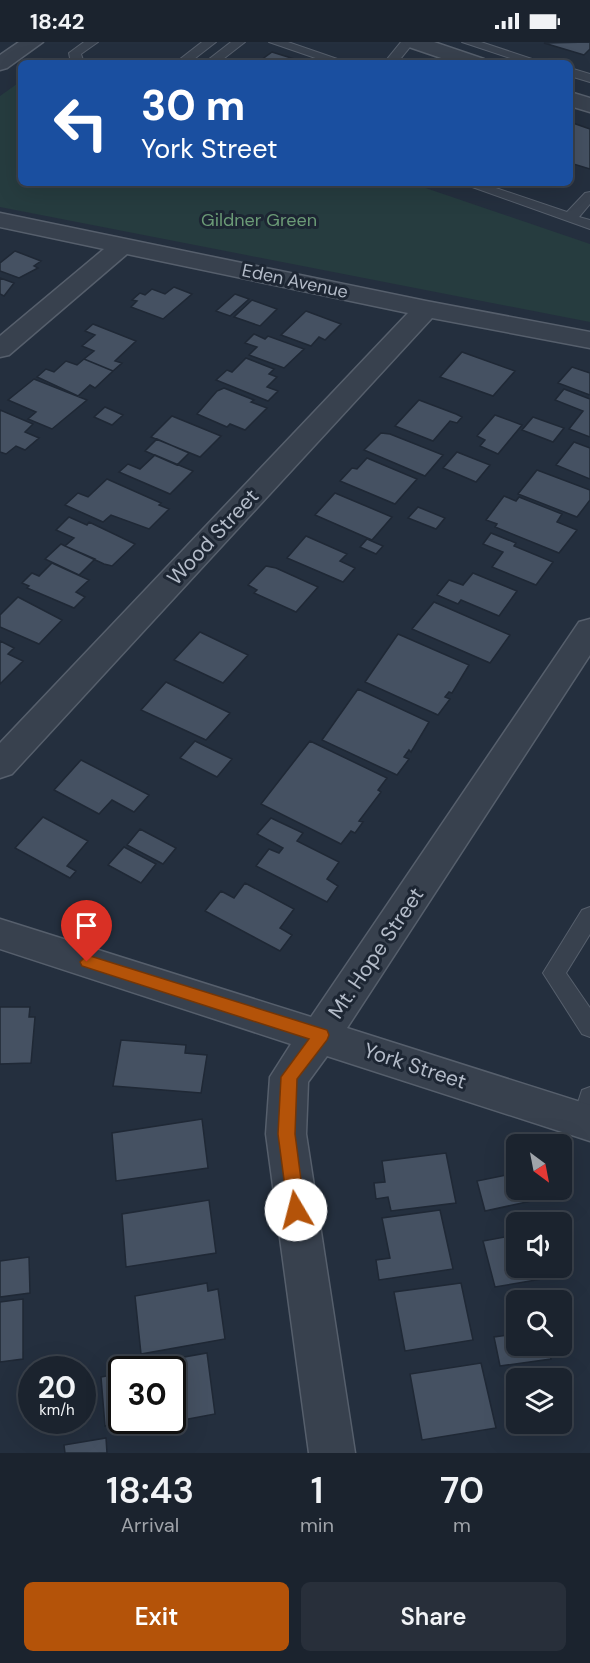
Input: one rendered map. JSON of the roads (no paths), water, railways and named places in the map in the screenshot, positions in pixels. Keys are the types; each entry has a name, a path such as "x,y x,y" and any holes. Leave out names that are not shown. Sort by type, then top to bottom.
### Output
{"street":[{"path":"0,64 33,42"},
{"path":"411,42 468,60"},
{"path":"573,85 590,90"},
{"path":"573,100 590,105"},
{"name":"Eden Avenue","path":"0,220 426,309 590,340"},
{"path":"0,349 122,246"},
{"name":"Wood Street","path":"0,765 426,309"},
{"name":"Mt. Hope Street","path":"332,1453 286,1134 289,1077 321,1035 590,630"},
{"name":"York Street","path":"0,934 321,1035 588,1114"}],"lane":[{"path":"75,60 75,54 92,42"},
{"path":"185,60 210,42"},
{"path":"214,60 238,42"},
{"path":"275,42 334,60"},
{"path":"393,60 411,42"},
{"path":"468,42 528,60"},
{"path":"573,73 590,78"},
{"path":"477,186 590,225"},
{"path":"510,197 521,186"},
{"path":"570,218 590,196"},
{"path":"590,916 554,973 590,1027"}],"park label":[{"name":"Gildner Green","path":"259,220"}]}
